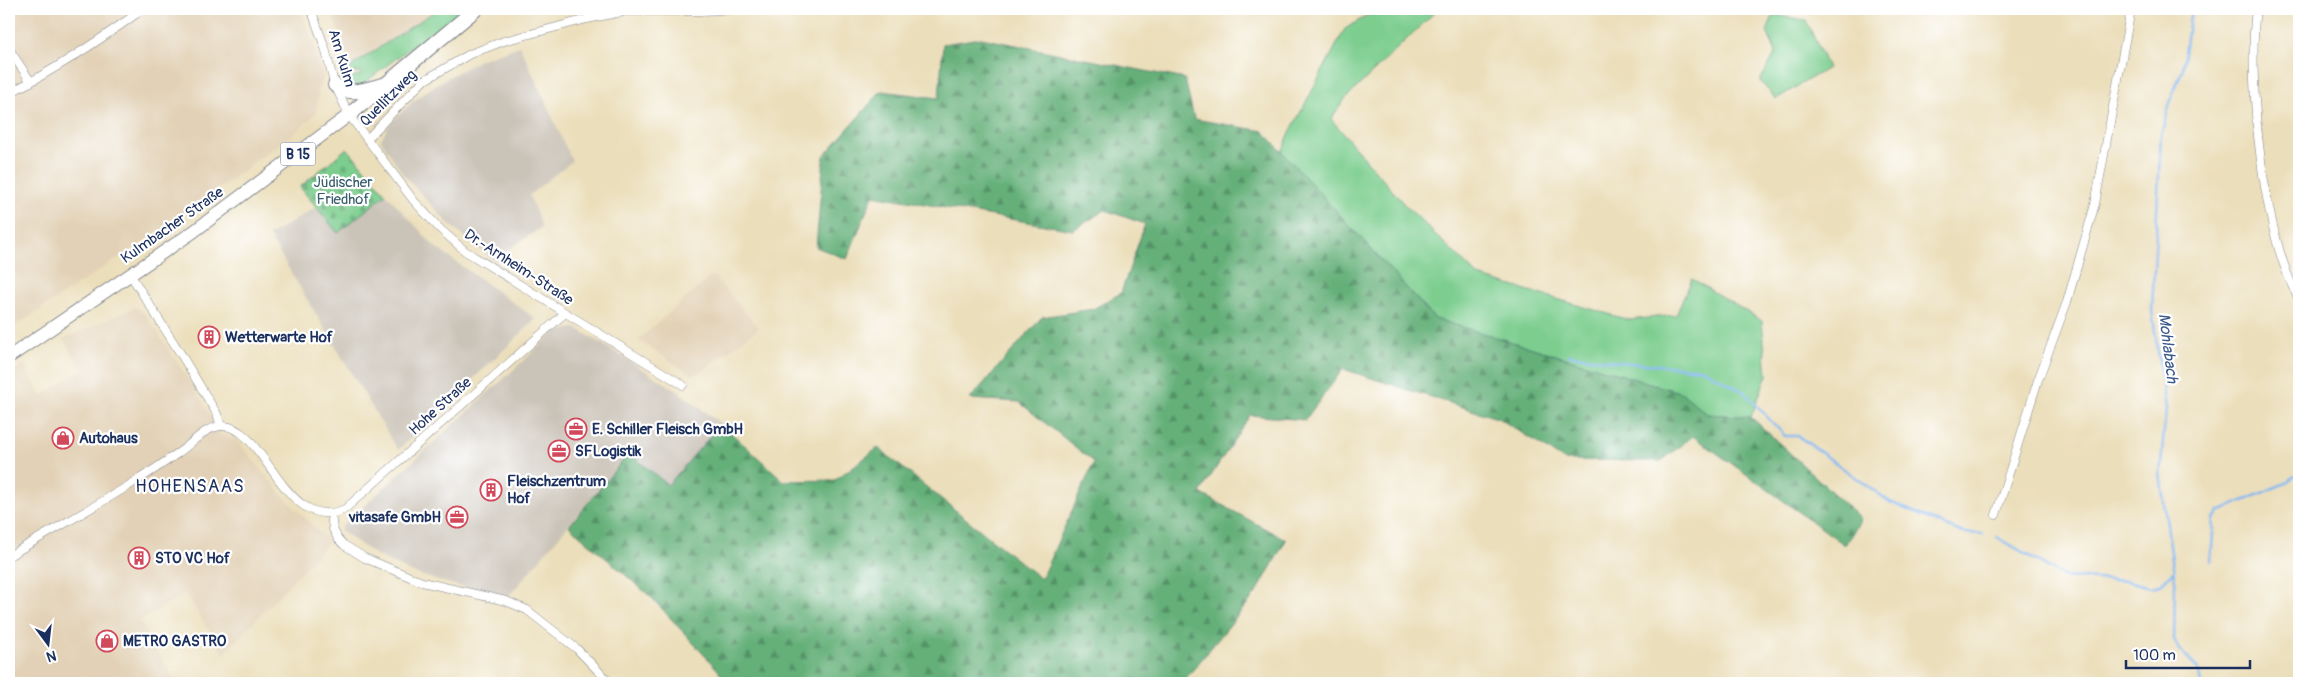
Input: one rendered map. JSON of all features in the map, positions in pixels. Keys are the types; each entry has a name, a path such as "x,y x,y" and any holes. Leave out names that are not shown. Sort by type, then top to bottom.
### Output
{"highway":[{"name":"B 15","path":"349,114 476,9"},
{"path":"335,85 344,91 353,92 388,83"}],"main road":[{"name":"Kulmbacher Straße","path":"9,357 239,199 349,114"}],"street":[{"path":"9,93 32,82 107,35 143,9"},
{"name":"Am Kulm","path":"311,9 325,48 335,85 349,114"},
{"name":"Quellitzweg","path":"367,139 423,81 470,54 504,41 587,19 627,11 700,12 745,9"},
{"path":"1996,515 2038,380 2067,302 2096,204 2131,9"},
{"path":"2256,9 2252,47 2264,176 2288,277 2299,299"},
{"path":"9,49 32,82"},
{"name":"Dr.-Arnheim-Straße","path":"349,114 414,201 439,228 465,251 684,385"},
{"path":"130,274 202,389 221,426"},
{"name":"Hohe Straße","path":"331,514 345,509 565,313"},
{"path":"9,556 179,453 208,430 221,426 230,426 242,433 281,483 308,509 320,514 331,514 333,529 338,539 344,545 365,558 422,582 506,601 527,610 577,649 610,683"}],"shaded area":[{"path":"13,9 301,9 324,78 319,88 316,113 297,131 168,225 9,330 9,12"},
{"path":"330,9 438,9 352,66"},
{"path":"520,46 572,161 529,195 542,227 501,254 496,262 450,225 403,174 381,140 389,125 412,102 440,82 480,60"},
{"path":"386,194 435,247 536,319 398,450 269,236 316,207 339,233"},
{"path":"713,275 759,328 702,371 692,375 638,340"},
{"path":"136,307 146,315 201,399 220,434 236,439 282,495 329,542 224,654 185,593 140,621 176,683 88,683 84,678 77,683 9,683 9,374 24,364 41,396 82,370 63,339"},
{"path":"576,328 676,390 721,424 668,485 629,453 507,598 411,572 376,555 341,531 341,527 556,331"}],"green space":[{"path":"438,9 463,9 428,38 411,47 359,87 342,83 344,78 361,75 360,72 341,73"},
{"path":"1378,9 1438,9 1345,99 1331,119 1403,203 1478,276 1629,320 1676,315 1692,279 1762,321 1767,375 1751,417 1707,414 1682,393 1435,319 1282,152 1290,132 1345,29"},
{"path":"1773,15 1806,20 1828,68 1776,99 1760,81 1776,52 1767,32"},
{"path":"981,38 1185,79 1194,119 1263,131 1435,319 1682,393 1707,414 1751,417 1861,519 1845,545 1693,436 1661,461 1564,460 1500,419 1343,369 1305,420 1250,415 1200,493 1286,540 1257,592 1182,683 725,683 718,670 652,598 569,526 629,453 668,485 721,424 784,481 835,480 878,448 1041,579 1094,462 1019,402 970,399 1042,317 1093,309 1121,293 1145,224 1105,210 1073,230 873,195 847,259 816,247 824,156 881,91 939,98 943,44"},
{"name":"Jüdischer Friedhof","path":"347,148 386,194 338,233 300,187"}],"waterway":[{"name":"Mohlabach","path":"2191,9 2183,68 2172,96 2161,134 2152,310 2166,409 2160,474 2175,581 2174,640 2179,650 2198,669 2201,683"},
{"path":"1569,355 1620,362 1703,369 1744,392 1785,436 1798,436 1890,502 1963,533 1983,534"},
{"path":"2211,561 2214,519 2219,511 2283,484 2299,474"},
{"path":"1997,537 2065,577 2127,581 2151,587 2160,585 2173,572"}],"place":[{"name":"Wetterwarte Hof","path":"209,337"},
{"name":"E. Schiller Fleisch GmbH","path":"576,429"},
{"name":"Autohaus","path":"63,438"},
{"name":"SFLogistik","path":"559,451"},
{"name":"Fleischzentrum Hof","path":"491,490"},
{"name":"vitasafe GmbH","path":"457,517"},
{"name":"STO VC Hof","path":"139,558"},
{"name":"METRO GASTRO","path":"107,641"}],"district":[{"name":"HOHENSAAS","path":"190,486"}]}
